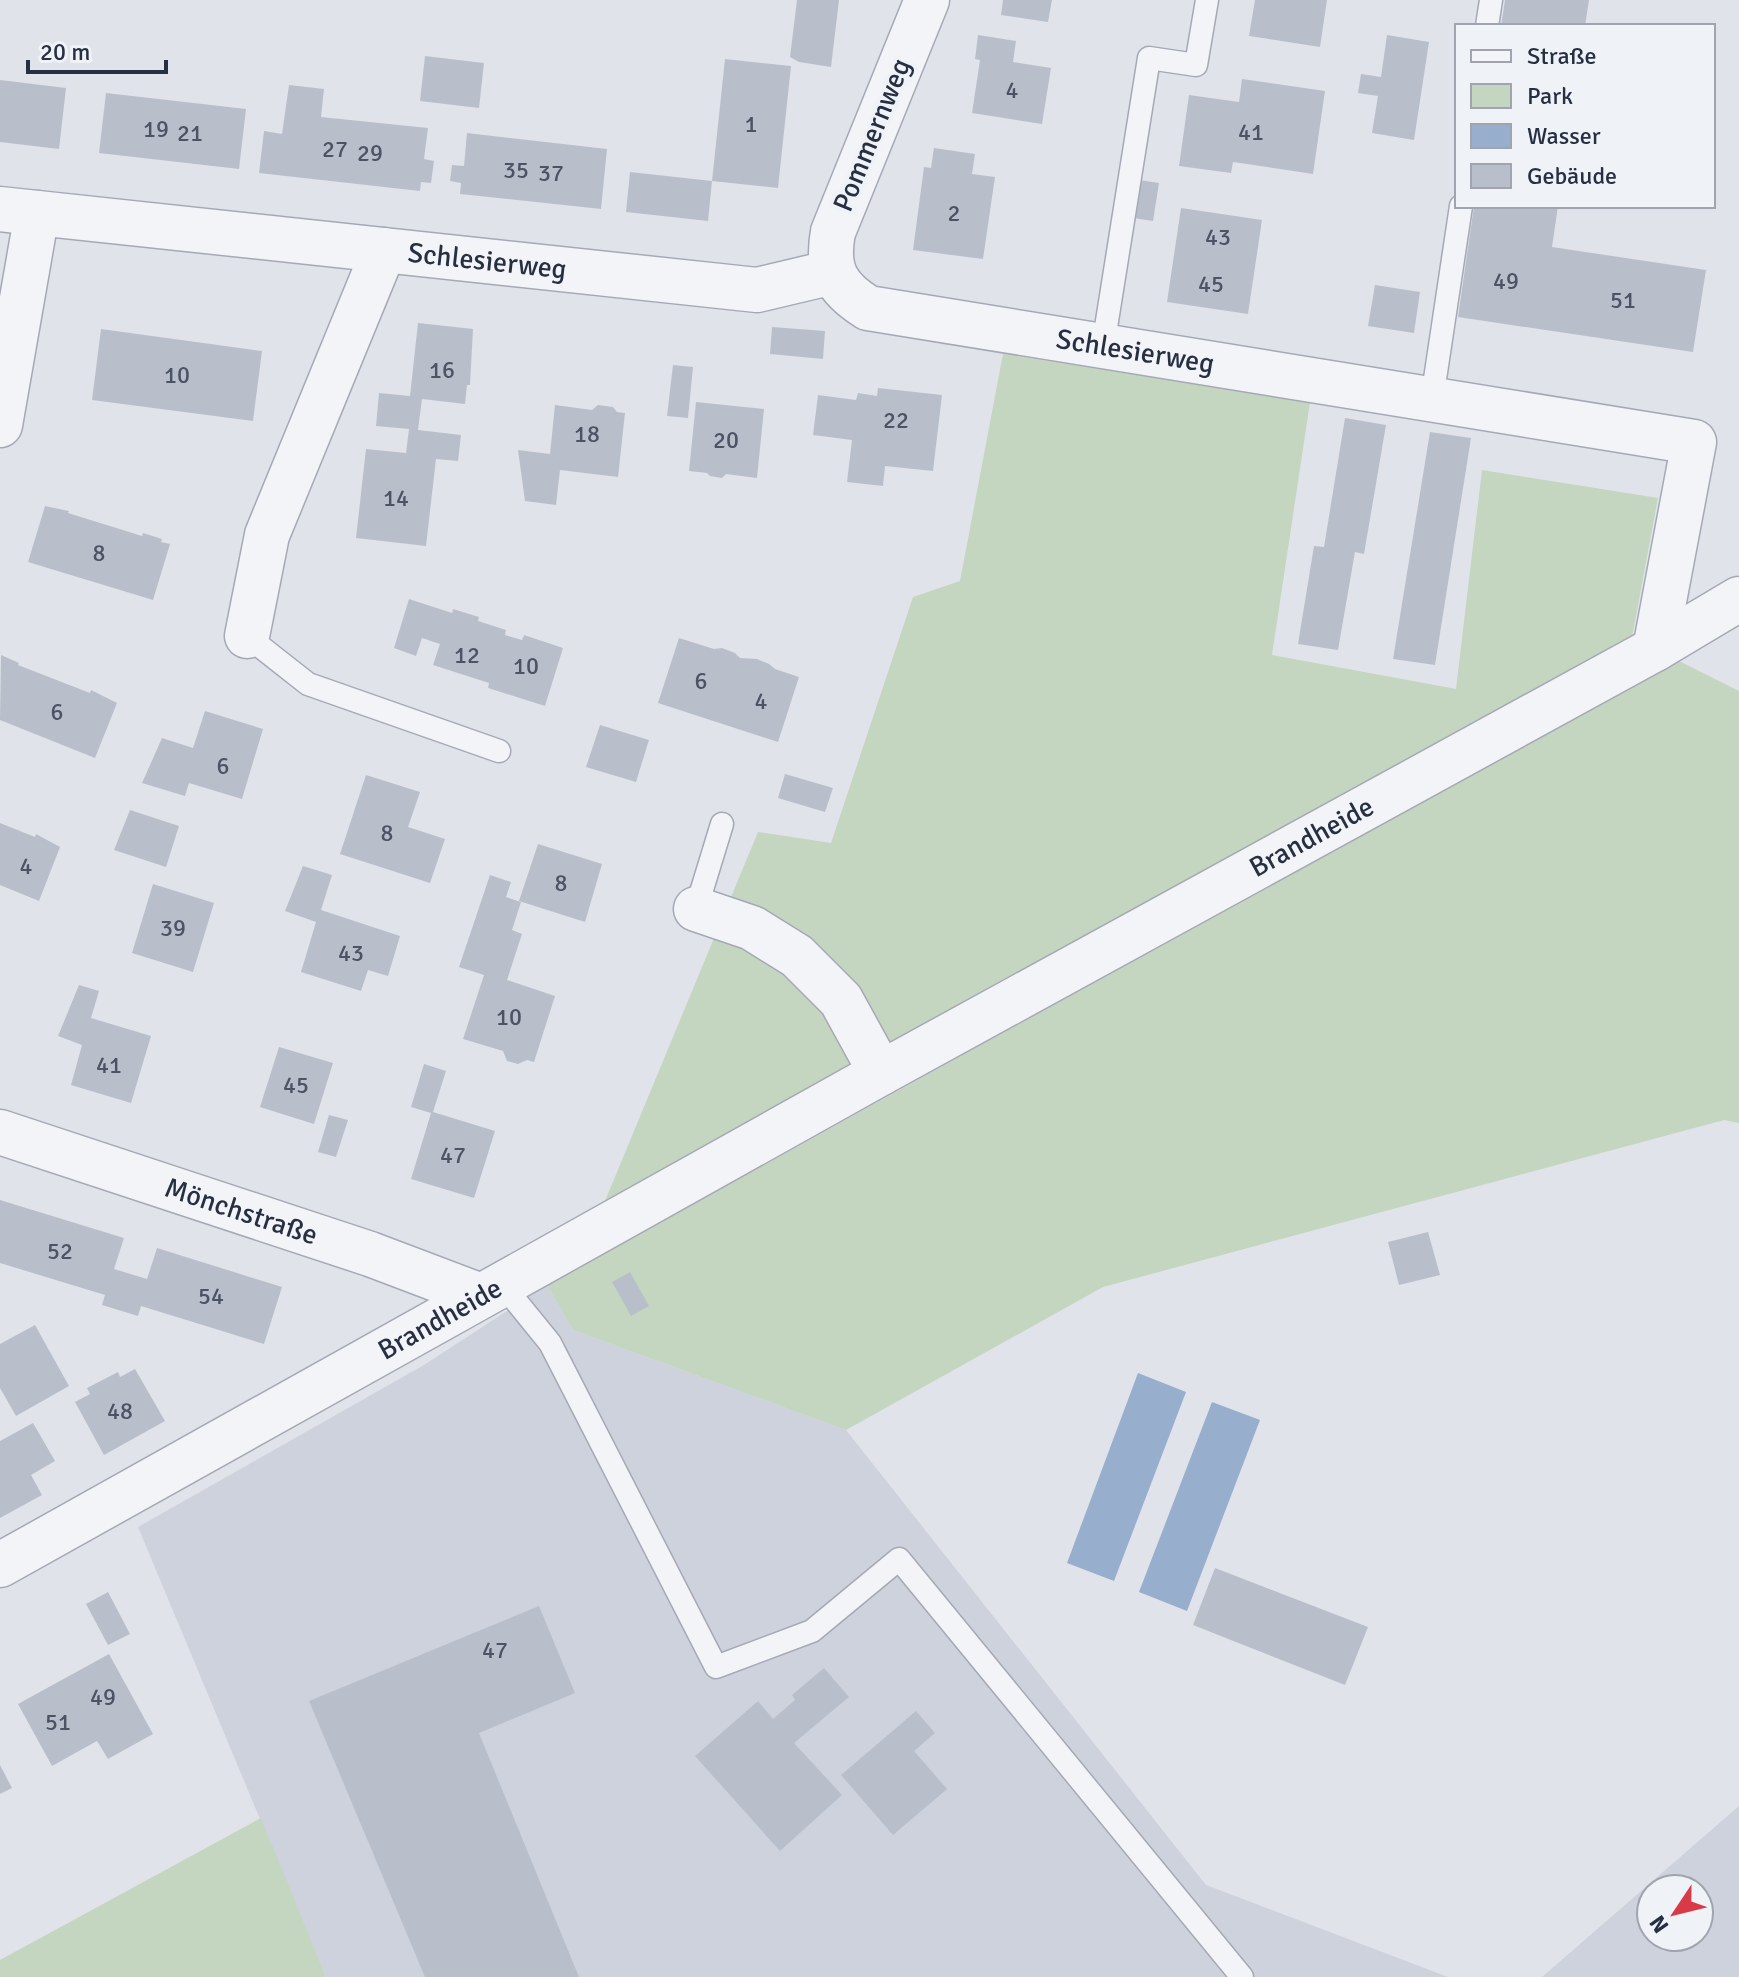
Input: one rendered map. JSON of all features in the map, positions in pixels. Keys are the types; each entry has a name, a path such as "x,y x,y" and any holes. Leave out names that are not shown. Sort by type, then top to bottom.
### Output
{"street":[{"name":"Pommernweg","path":"833,272 829,252 833,232 927,0"},
{"name":"Schlesierweg","path":"18,211 757,290 833,272 847,295 868,308 1694,442 1655,649"},
{"path":"0,425 18,211"},
{"name":"Schlesierweg","path":"247,636 267,535 384,250"},
{"name":"Brandheide","path":"0,1565 881,1073 1655,649 1739,599"},
{"path":"696,909 752,928 797,956 841,1000 881,1073"},
{"name":"Mönchstraße","path":"0,1132 370,1254 492,1290"}],"lane":[{"path":"1103,346 1149,58 1196,65 1207,0"},
{"path":"1487,24 1491,0"},
{"path":"1432,399 1461,208"},
{"path":"247,636 308,684 499,751"},
{"path":"696,909 722,824"},
{"path":"492,1290 550,1343 716,1667 812,1631 899,1559 1242,1977"}],"shaded area":[{"path":"547,1285 573,1330 846,1430 1206,1885 1448,1977 326,1977 138,1527 424,1365"},
{"path":"1739,1806 1739,1977 1542,1977 1635,1896 1635,1953 1715,1953 1715,1873 1662,1873"}],"green space":[{"path":"1003,354 1310,402 1272,655 1456,689 1482,470 1658,498 1630,648 605,1201 758,832 831,843 913,597 960,581"},
{"path":"1677,660 1739,691 1739,1123 1724,1120 1103,1287 846,1430 573,1330 547,1285"},
{"path":"261,1818 326,1977 0,1977 0,1960"}],"water":[{"path":"1138,1373 1186,1392 1114,1581 1067,1563"},
{"path":"1212,1402 1260,1420 1187,1611 1139,1592"}],"building":[{"path":"797,0 839,0 831,67 799,62 790,57"},
{"path":"1003,0 1052,0 1048,22 1001,15"},
{"path":"1255,0 1327,0 1320,47 1249,36"},
{"path":"1505,0 1589,0 1585,24 1501,24"},
{"path":"978,35 1016,41 1013,62 1051,68 1042,124 972,113 980,60 975,59"},
{"path":"1387,35 1429,42 1414,140 1372,133 1378,96 1358,93 1361,74 1381,77"},
{"path":"425,56 484,63 479,108 420,101"},
{"path":"725,59 791,66 778,188 712,181"},
{"path":"1242,79 1325,91 1313,174 1233,162 1231,173 1179,166 1189,95 1239,102"},
{"path":"0,80 66,88 59,149 0,142"},
{"path":"289,85 324,89 321,117 428,128 424,159 434,161 431,183 421,182 420,191 259,173 264,131 282,134"},
{"path":"106,93 246,109 239,169 99,153"},
{"path":"467,133 607,149 601,209 460,194 461,183 450,181 452,165 464,166"},
{"path":"934,148 975,154 972,174 995,177 983,259 913,250 924,167 931,168"},
{"path":"630,172 712,181 708,221 626,212"},
{"path":"1139,180 1159,183 1153,221 1133,218"},
{"path":"1181,208 1262,220 1248,314 1167,302"},
{"path":"1474,208 1558,208 1552,247 1706,270 1693,352 1458,317"},
{"path":"1375,285 1420,292 1414,333 1368,326"},
{"path":"418,323 473,329 470,385 467,385 465,404 422,399 418,430 461,435 458,461 436,459 426,546 356,538 366,449 406,453 409,429 376,426 379,393 410,396"},
{"path":"772,327 825,331 823,359 770,354"},
{"path":"101,329 262,351 253,421 92,400"},
{"path":"673,365 693,367 688,418 667,416"},
{"path":"878,388 942,395 933,471 885,466 883,486 847,482 852,440 813,435 818,395 856,400 858,393 877,396"},
{"path":"696,402 764,409 757,478 726,474 722,478 689,471"},
{"path":"555,405 592,410 598,405 625,413 618,477 560,470 556,505 525,501 518,450 550,454"},
{"path":"1345,418 1386,425 1364,554 1355,552 1338,650 1298,644 1314,546 1324,547"},
{"path":"1430,432 1471,438 1435,665 1393,659"},
{"path":"45,506 142,536 143,533 170,544 153,600 28,562"},
{"path":"409,599 452,613 453,609 479,617 478,621 506,630 505,635 522,640 524,635 563,648 545,706 488,688 489,683 433,665 440,644 422,638 416,656 394,648"},
{"path":"679,638 714,649 722,648 740,658 757,659 799,677 778,742 658,703"},
{"path":"1,655 18,665 90,693 91,690 117,703 95,758 0,720"},
{"path":"205,711 263,729 242,799 189,783 185,796 142,783 162,738 193,748"},
{"path":"600,725 649,740 636,782 586,767"},
{"path":"785,774 833,788 825,812 778,798"},
{"path":"366,775 420,792 408,827 445,839 430,883 340,854"},
{"path":"130,810 179,826 166,867 114,850"},
{"path":"0,823 35,837 36,834 60,847 39,901 0,885"},
{"path":"538,844 602,864 585,922 519,901"},
{"path":"303,866 332,875 321,910 400,936 388,976 368,970 361,991 301,972 316,922 285,911"},
{"path":"490,875 511,882 506,897 521,902 512,930 522,934 507,980 555,996 534,1062 527,1060 518,1064 507,1061 503,1051 463,1039 484,975 459,967"},
{"path":"153,884 214,903 193,972 132,953"},
{"path":"79,985 99,991 91,1018 151,1036 131,1103 71,1085 82,1045 58,1036"},
{"path":"279,1047 333,1063 314,1124 260,1107"},
{"path":"424,1064 446,1071 433,1112 495,1131 474,1198 411,1179 431,1113 411,1107"},
{"path":"329,1115 348,1120 336,1157 318,1152"},
{"path":"0,1200 124,1238 114,1269 147,1279 157,1248 282,1287 264,1344 141,1306 138,1316 102,1305 105,1295 0,1263"},
{"path":"1428,1232 1440,1275 1399,1285 1388,1242"},
{"path":"630,1272 649,1306 631,1316 612,1282"},
{"path":"35,1325 69,1386 16,1416 0,1388 0,1344"},
{"path":"135,1369 165,1421 104,1455 75,1402 90,1394 87,1388 118,1372 120,1377"},
{"path":"33,1423 55,1461 31,1475 42,1495 0,1518 0,1441"},
{"path":"1215,1568 1368,1627 1345,1685 1193,1625"},
{"path":"108,1592 130,1634 108,1645 86,1604"},
{"path":"539,1606 575,1693 479,1733 579,1977 425,1977 309,1701"},
{"path":"109,1654 153,1734 108,1759 97,1741 52,1766 18,1704"},
{"path":"824,1668 849,1697 794,1743 842,1795 780,1851 695,1756 758,1701 773,1719 795,1700 792,1695"},
{"path":"916,1711 935,1733 914,1751 947,1789 893,1835 841,1775"},
{"path":"0,1765 12,1788 0,1794"}]}
